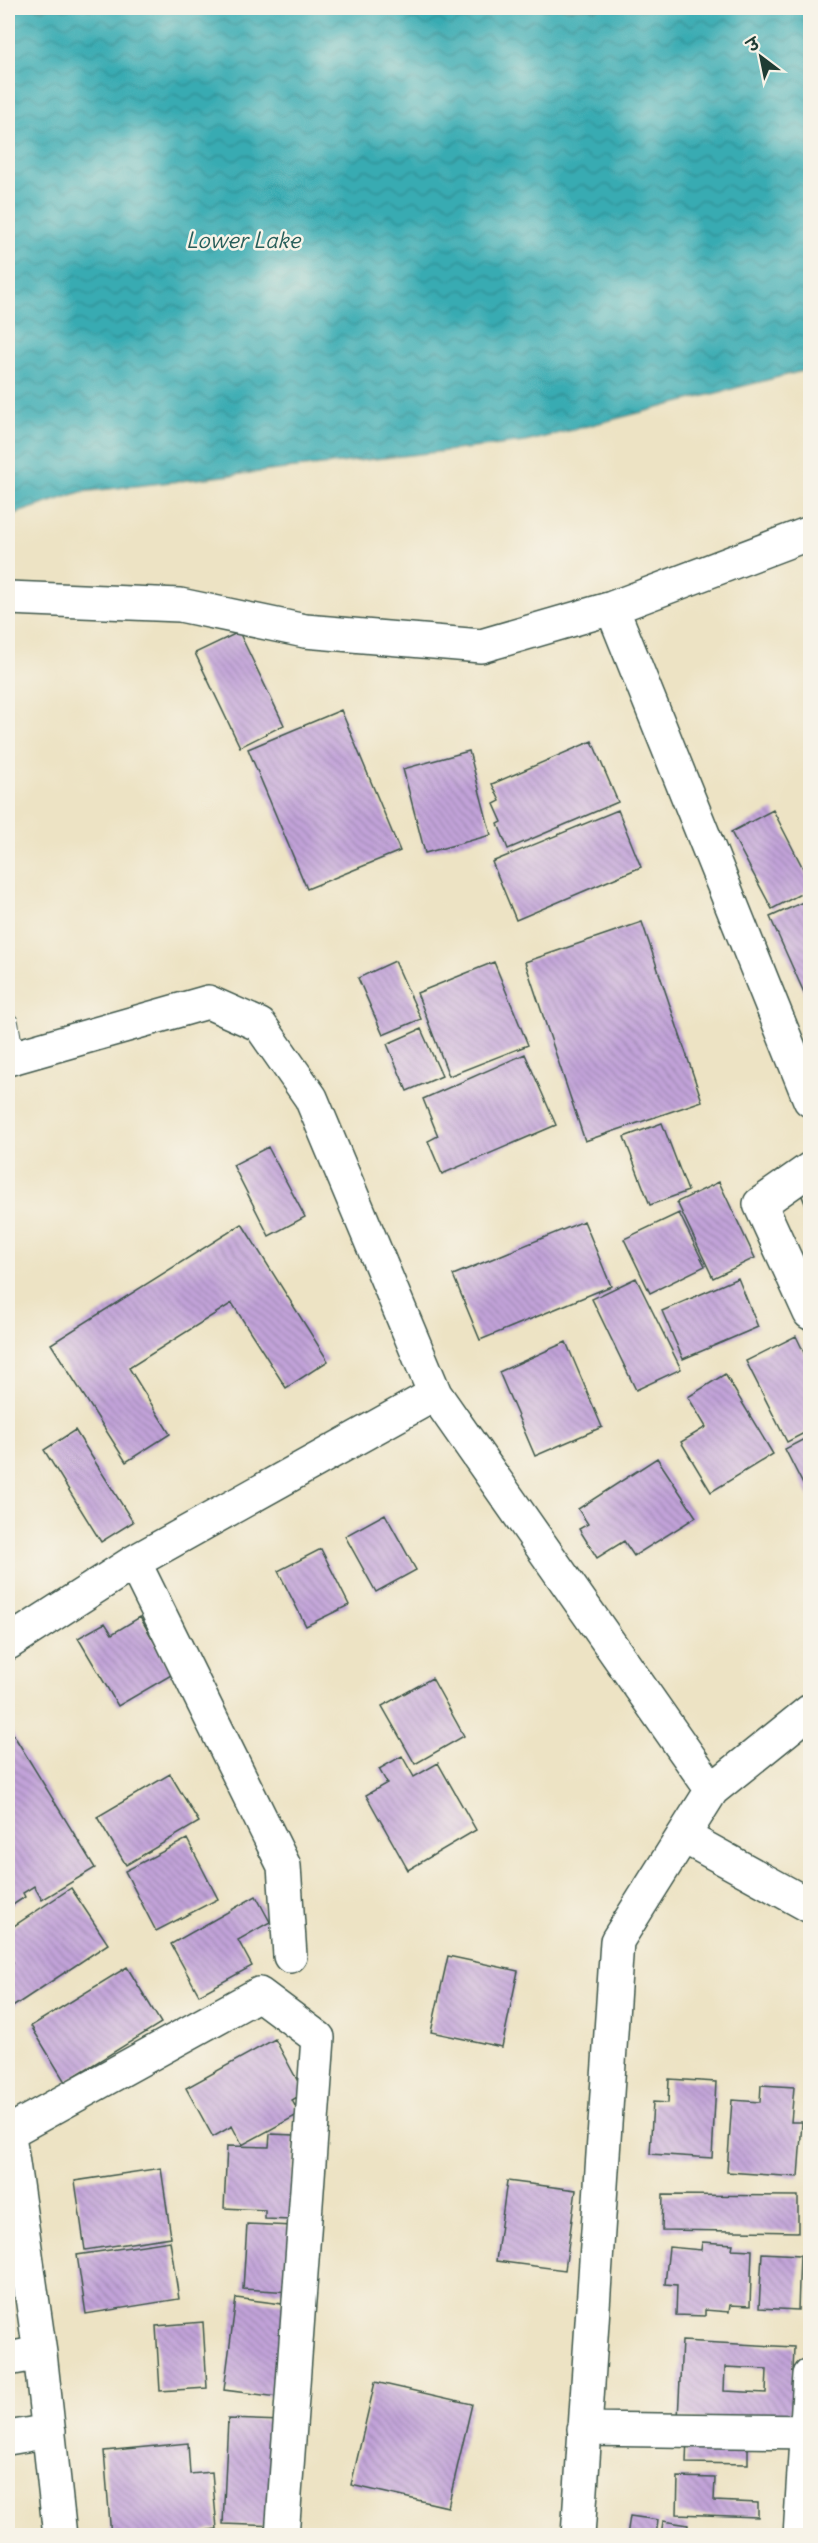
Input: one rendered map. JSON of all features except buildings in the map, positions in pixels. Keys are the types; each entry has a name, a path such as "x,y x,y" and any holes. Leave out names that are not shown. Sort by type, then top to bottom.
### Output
{"street":[{"path":"8,598 180,605 305,631 481,646 612,608 810,533"},
{"path":"612,608 810,1100"},
{"path":"11,1058 208,1002 260,1025 311,1098 435,1394 711,1790"},
{"path":"810,1169 760,1204 810,1313"},
{"path":"8,1643 134,1562 435,1394"},
{"path":"134,1562 284,1866 290,1956"},
{"path":"578,2535 617,1941 711,1790 810,1711"},
{"path":"683,1836 810,1906"},
{"path":"60,2535 40,2353 8,2130 259,1994 318,2038 282,2535"},
{"path":"8,2359 40,2353"},
{"path":"800,2535 810,2375"},
{"path":"584,2429 808,2432"},
{"path":"8,2438 49,2431"}],"lane":[{"path":"8,1023 11,1058"}],"water":[{"name":"Lower Lake","path":"8,8 810,8 810,369 525,442 81,492 8,516"}]}
